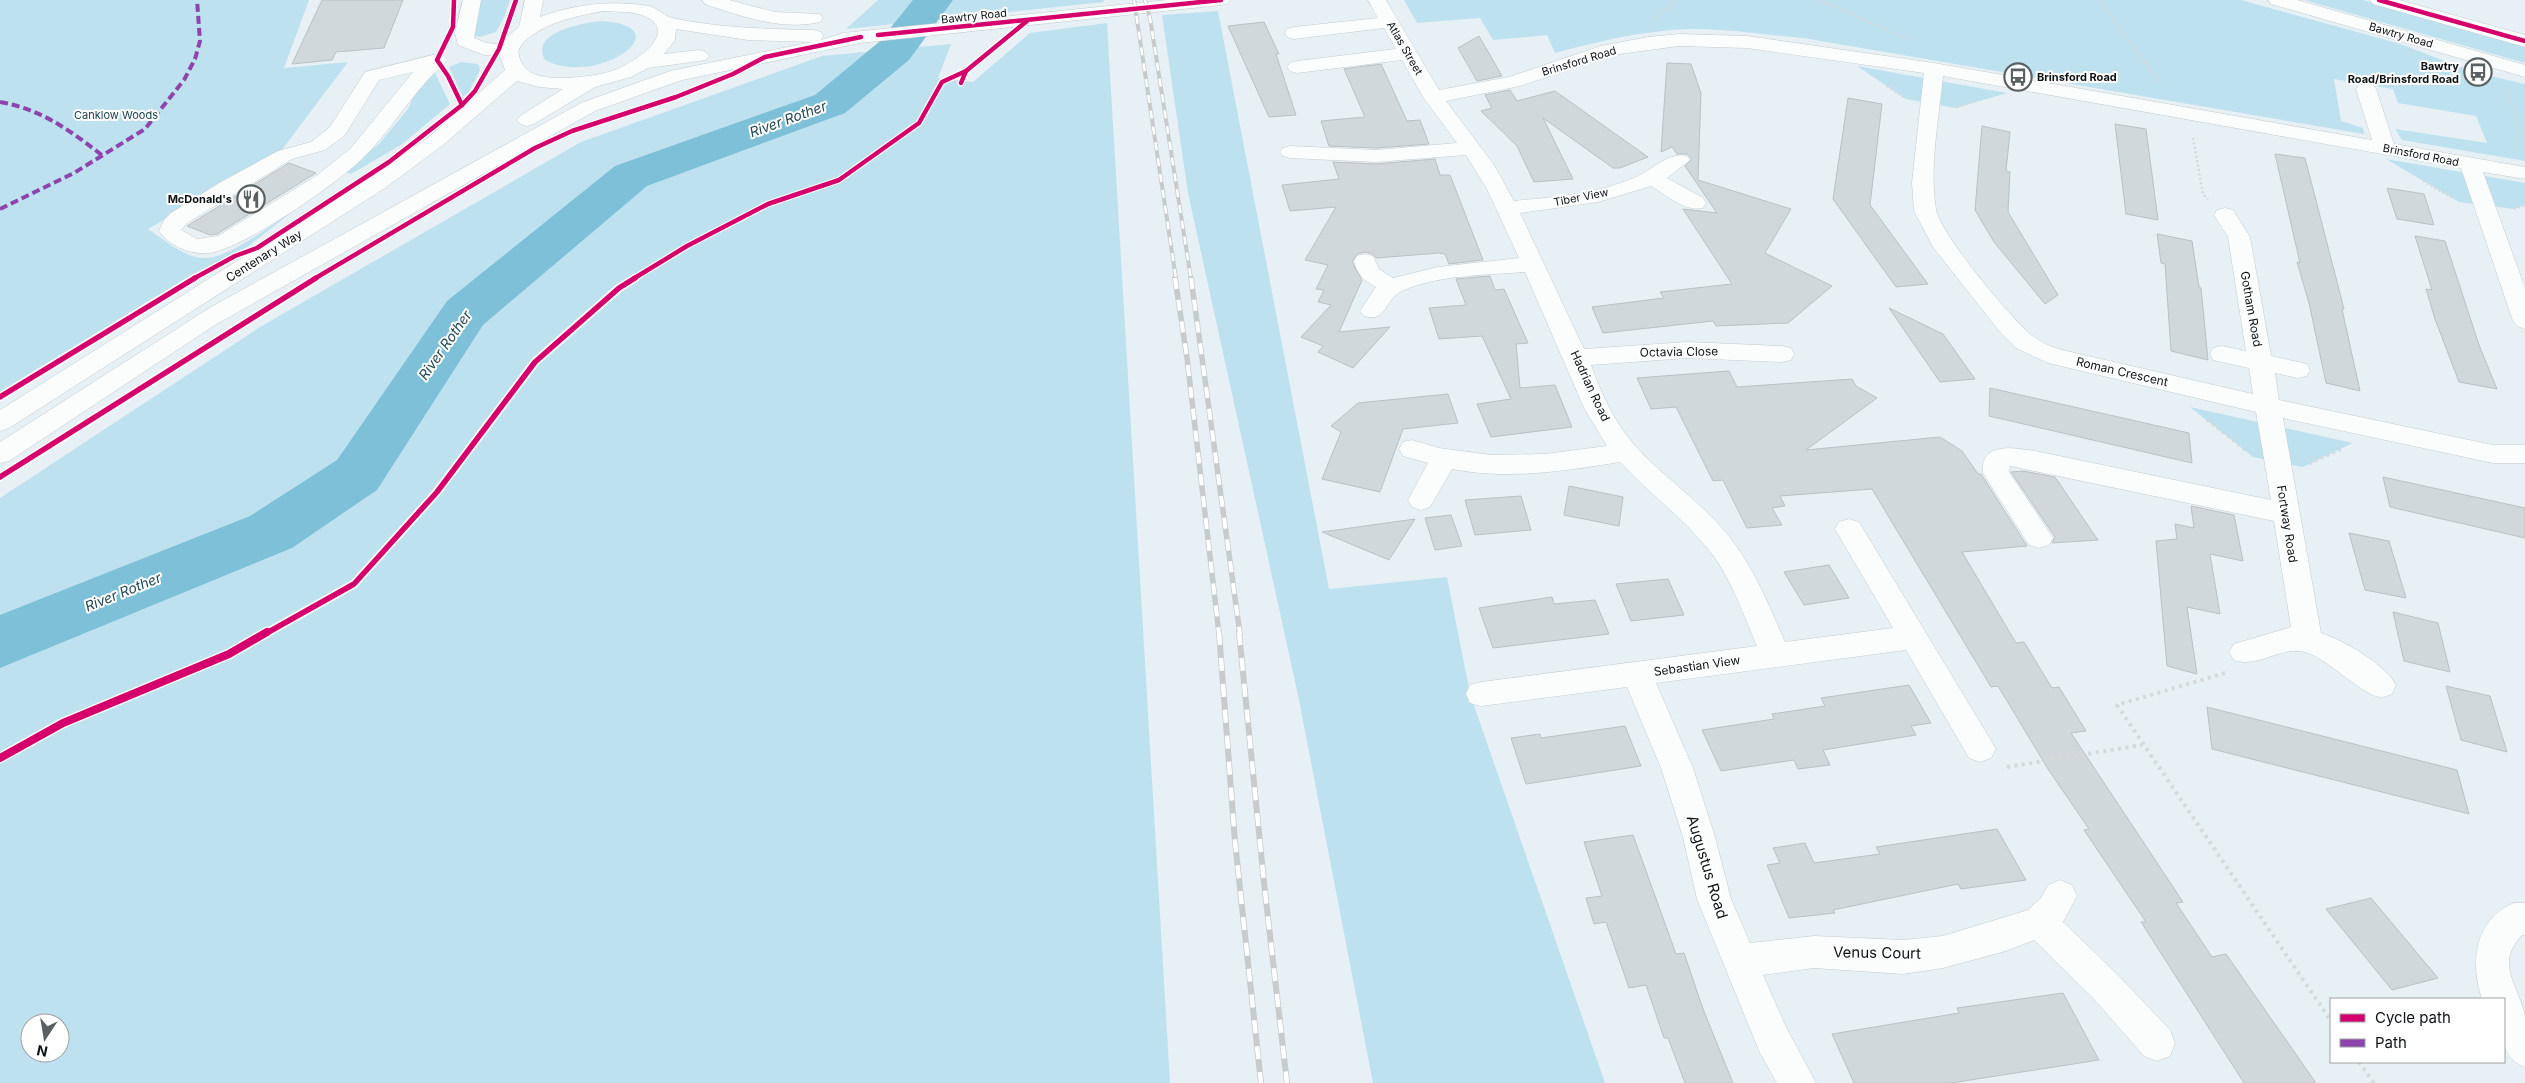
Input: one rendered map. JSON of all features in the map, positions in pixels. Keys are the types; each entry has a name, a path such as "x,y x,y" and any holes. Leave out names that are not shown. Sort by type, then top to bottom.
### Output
{"street":[{"path":"472,0 464,33 465,42 484,49 509,50"},
{"path":"528,29 534,0"},
{"path":"711,0 741,10 775,18 814,18"},
{"path":"769,0 814,18"},
{"path":"804,0 812,2 814,18 812,36"},
{"name":"Bawtry Road","path":"646,62 870,36 1221,0"},
{"name":"Atlas Street","path":"1377,0 1433,96"},
{"name":"Bawtry Road","path":"2277,0 2525,71"},
{"path":"2379,0 2525,41"},
{"path":"633,4 656,15 664,22 668,34 665,44 646,62 623,73 589,82 546,83 524,77 515,72 508,60 509,50 519,36 528,29 550,18 577,10 633,4"},
{"name":"Bawtry Road","path":"664,22 748,34 870,36"},
{"path":"1294,33 1390,22"},
{"path":"203,322 588,106 677,75 870,36"},
{"name":"Brinsford Road","path":"1433,96 1513,82 1608,50 1679,40 1779,45 1934,68 2519,172"},
{"path":"437,60 410,84 382,125 357,152 288,202 232,238 216,245 198,246 186,244 170,231 172,225 179,218 230,187 285,155 318,146 338,131 372,76 437,60 470,44"},
{"path":"1297,67 1408,53"},
{"name":"Roman Crescent","path":"1934,68 1923,183 1925,211 1941,242 2008,327 2024,342 2042,352 2058,357 2269,406 2494,454 2525,454"},
{"name":"Centenary Way","path":"0,422 377,183 436,141 515,72"},
{"path":"0,454 370,216 589,82"},
{"path":"2366,89 2385,148"},
{"name":"Hadrian Road","path":"1433,96 1472,148 1508,208 1587,386 1608,426 1625,452 1691,513 1719,543 1745,585 1776,655"},
{"path":"1290,152 1376,156 1472,148"},
{"name":"Tiber View","path":"1508,208 1573,200 1653,178 1667,171 1680,160"},
{"path":"2470,164 2525,321"},
{"path":"1653,178 1695,203"},
{"name":"Gotham Road","path":"2225,215 2238,237 2269,406"},
{"path":"1365,261 1369,273 1392,287"},
{"path":"1372,311 1379,297 1392,287 1413,279 1533,264"},
{"name":"Octavia Close","path":"1576,358 1687,350 1782,354"},
{"path":"2222,354 2298,370"},
{"name":"Fortway Road","path":"2269,406 2285,513 2308,641"},
{"path":"1412,449 1444,459 1498,465 1564,462 1625,452"},
{"path":"2039,538 1996,472 1995,462 2006,456 2035,460 2285,513"},
{"path":"1421,500 1444,459"},
{"path":"1849,529 1989,759"},
{"name":"Sebastian View","path":"1481,694 1913,637"},
{"path":"2244,652 2290,639 2308,641 2325,647 2381,686"},
{"name":"Augustus Road","path":"1637,674 1677,768 1699,837 1714,899 1773,1040 1798,1083"},
{"name":"Venus Court","path":"1740,961 1814,952 1903,957 1943,952 2006,935 2050,909 2070,954 2106,987 2157,1043"},
{"path":"2500,998 2490,964 2500,932 2514,919 2525,919"},
{"path":"2505,1010 2514,1033 2525,1049"}],"path":[{"path":"1820,0 1935,52 1934,68"},
{"path":"2099,0 2191,125 2203,194 2225,215"},
{"path":"2482,58 2505,88 2519,121 2521,136 2519,172"},
{"path":"2206,420 2280,478 2382,430"},
{"path":"2244,652 2234,671 2117,705 2142,745 2330,1020"},
{"path":"1989,759 2142,745"},
{"path":"2360,1063 2374,1083"}],"green space":[{"name":"Canklow Woods","path":"0,0 309,0 284,68 348,62 278,155 148,229 182,252 197,257 215,257 255,237 302,204 246,248 197,272 0,392"},
{"path":"481,0 510,0 496,32 480,37 474,36"},
{"path":"878,0 1103,0 1104,2 846,29"},
{"path":"1404,0 2241,0 2397,43 2477,73 2525,84 2525,161 2402,140 2395,129 2487,143 2476,116 2398,103 2393,89 2334,79 2341,121 2363,128 2364,134 1803,38 1745,32 1688,29 1654,32 1604,41 1555,53 1547,35 1493,40 1480,18 1417,23"},
{"path":"2304,0 2363,0 2525,45 2525,63"},
{"path":"1218,11 1329,589 1447,577 1470,694 1605,1083 1373,1083 1298,695 1188,193 1162,15"},
{"path":"601,21 625,25 635,33 634,43 624,53 608,61 588,66 566,67 545,60 542,50 544,42 551,36 571,27"},
{"path":"1107,23 1170,1083 0,1083 0,498 260,327 581,142 822,56 951,44 938,78 973,82 1030,33"},
{"path":"461,62 478,64 480,70 470,90 463,97 449,67"},
{"path":"1857,66 2007,93 1955,108 1906,99"},
{"path":"434,71 450,104 401,145 351,174 343,171 379,144 408,109 417,89"},
{"path":"2386,159 2525,183 2525,205 2514,209 2459,202"},
{"path":"2190,407 2353,443 2303,467 2253,457"}],"building":[{"path":"322,0 403,0 384,48 336,52 332,60 292,64"},
{"path":"1264,22 1279,54 1276,54 1296,115 1269,117 1228,26"},
{"path":"1479,36 1502,76 1477,81 1458,48"},
{"path":"1667,63 1691,64 1701,93 1698,180 1791,209 1765,253 1832,286 1788,323 1716,326 1713,321 1603,333 1592,307 1664,298 1660,292 1732,284 1683,209 1717,213 1685,166 1692,159 1687,154 1677,154 1672,147 1661,152"},
{"path":"1381,64 1407,121 1420,120 1429,144 1376,148 1329,146 1321,121 1365,117 1344,69"},
{"path":"1510,90 1517,101 1555,91 1648,157 1620,168 1613,168 1543,118 1573,179 1534,182 1517,146 1481,111 1492,108 1485,95"},
{"path":"1848,98 1882,104 1870,205 1928,284 1896,287 1833,199"},
{"path":"2115,124 2146,129 2158,220 2126,214"},
{"path":"1982,126 2010,132 2006,171 2010,172 2008,212 2058,295 2045,304 1994,242 1975,210"},
{"path":"2275,154 2305,158 2344,309 2342,309 2360,391 2326,383 2309,303 2297,262 2300,263"},
{"path":"1435,159 1440,175 1450,175 1483,260 1449,264 1445,254 1439,253 1376,258 1373,254 1365,252 1357,254 1352,262 1362,280 1339,332 1390,327 1353,368 1318,352 1323,346 1301,337 1331,305 1318,302 1324,290 1316,289 1328,265 1305,260 1336,207 1290,211 1282,185 1339,179 1333,162 1376,164"},
{"name":"McDonald's","path":"289,163 316,173 217,234 210,235 187,226"},
{"path":"2387,188 2424,194 2434,225 2397,219"},
{"path":"2157,234 2192,241 2199,287 2201,288 2208,360 2171,351 2165,264 2161,263"},
{"path":"2415,236 2445,241 2479,345 2497,389 2459,382 2435,319 2426,289 2432,290"},
{"path":"1490,276 1495,290 1504,289 1528,343 1516,344 1520,388 1555,385 1572,427 1491,437 1477,404 1511,399 1482,336 1439,339 1429,308 1466,305 1456,279"},
{"path":"1889,308 1943,334 1975,379 1940,382"},
{"path":"1729,371 1737,387 1852,379 1856,386 1877,398 1806,450 1940,437 1962,451 1978,474 1981,474 2027,546 1962,552 2016,643 2024,642 2052,688 2059,687 2086,731 2071,733 2183,902 2176,903 2212,957 2226,954 2316,1083 2244,1083 2141,922 2146,922 2084,830 2089,829 2048,769 1998,686 1991,687 1872,489 1780,496 1785,506 1772,508 1782,525 1747,528 1723,480 1713,481 1676,407 1651,409 1637,378"},
{"path":"1990,388 2189,433 2192,463 1989,416"},
{"path":"1448,394 1458,423 1403,429 1380,492 1322,479 1341,432 1331,426 1358,403"},
{"path":"2023,471 2055,477 2098,540 2052,543 2055,537 2011,472"},
{"path":"2383,477 2525,508 2525,538 2390,507"},
{"path":"1569,486 1623,497 1619,526 1564,515"},
{"path":"1521,496 1531,530 1475,535 1465,500"},
{"path":"2191,506 2234,515 2243,561 2210,554 2220,614 2187,607 2197,674 2167,666 2156,541 2177,539 2175,524 2194,528"},
{"path":"1451,515 1462,546 1435,550 1425,518"},
{"path":"1415,519 1389,560 1322,532"},
{"path":"2349,533 2389,541 2406,598 2365,590"},
{"path":"1829,565 1849,598 1804,605 1784,572"},
{"path":"1668,579 1684,615 1631,621 1616,584"},
{"path":"1552,597 1554,604 1595,600 1609,634 1493,648 1479,608"},
{"path":"2393,612 2438,623 2450,672 2404,661"},
{"path":"1909,685 1931,723 1911,726 1916,735 1823,750 1830,765 1798,769 1794,760 1721,771 1702,730 1774,719 1772,714 1825,706 1821,698"},
{"path":"2446,686 2490,696 2507,752 2461,740"},
{"path":"2207,707 2457,770 2469,814 2212,749"},
{"path":"1625,726 1641,766 1526,784 1511,738 1540,734 1541,738"},
{"path":"1997,829 2026,880 1961,889 1958,884 1833,910 1835,913 1789,918 1767,865 1780,863 1773,848 1805,843 1814,863 1880,854 1876,847"},
{"path":"1633,835 1676,954 1684,953 1703,1009 1733,1083 1685,1083 1668,1038 1664,1038 1646,985 1629,988 1606,922 1594,924 1586,898 1602,896 1584,842"},
{"path":"2371,898 2438,978 2392,990 2326,909"},
{"path":"2063,993 2099,1060 1951,1083 1854,1083 1832,1034 1959,1013 1957,1008"}],"waterway":[{"name":"River Rother","path":"0,642 271,532 357,475 465,313 631,176 830,104 894,51 933,0"}],"railway":[{"path":"1134,0 1176,279"},
{"path":"1145,0 1150,18 1191,279"},
{"path":"1175,278 1187,358 1219,634"},
{"path":"1191,278 1240,634"},
{"path":"1219,632 1235,842 1261,1083"},
{"path":"1239,632 1264,883 1287,1083"}],"marked path":[{"path":"0,209 74,173 145,129 184,80 195,59 200,41 197,0"},
{"path":"0,102 42,114 79,137 103,156"}],"cycle path":[{"path":"454,0 453,27 437,60 448,76 462,105"},
{"path":"0,397 204,273 235,256 257,248 389,162 462,105 475,91 499,49 516,0"},
{"path":"878,35 1221,0"},
{"path":"2379,0 2525,41"},
{"path":"961,83 966,71 1027,21"},
{"path":"0,477 265,309 535,148 572,131 676,97 733,74 765,57 861,37"},
{"path":"0,758 63,723 229,654 354,584 437,492 535,362 619,288 687,246 768,204 839,180 919,123 942,82 966,71"}],"place":[{"name":"Bawtry Road/Brinsford Road","path":"2478,72"},
{"name":"Brinsford Road","path":"2018,77"},
{"name":"McDonald's","path":"251,199"}]}
